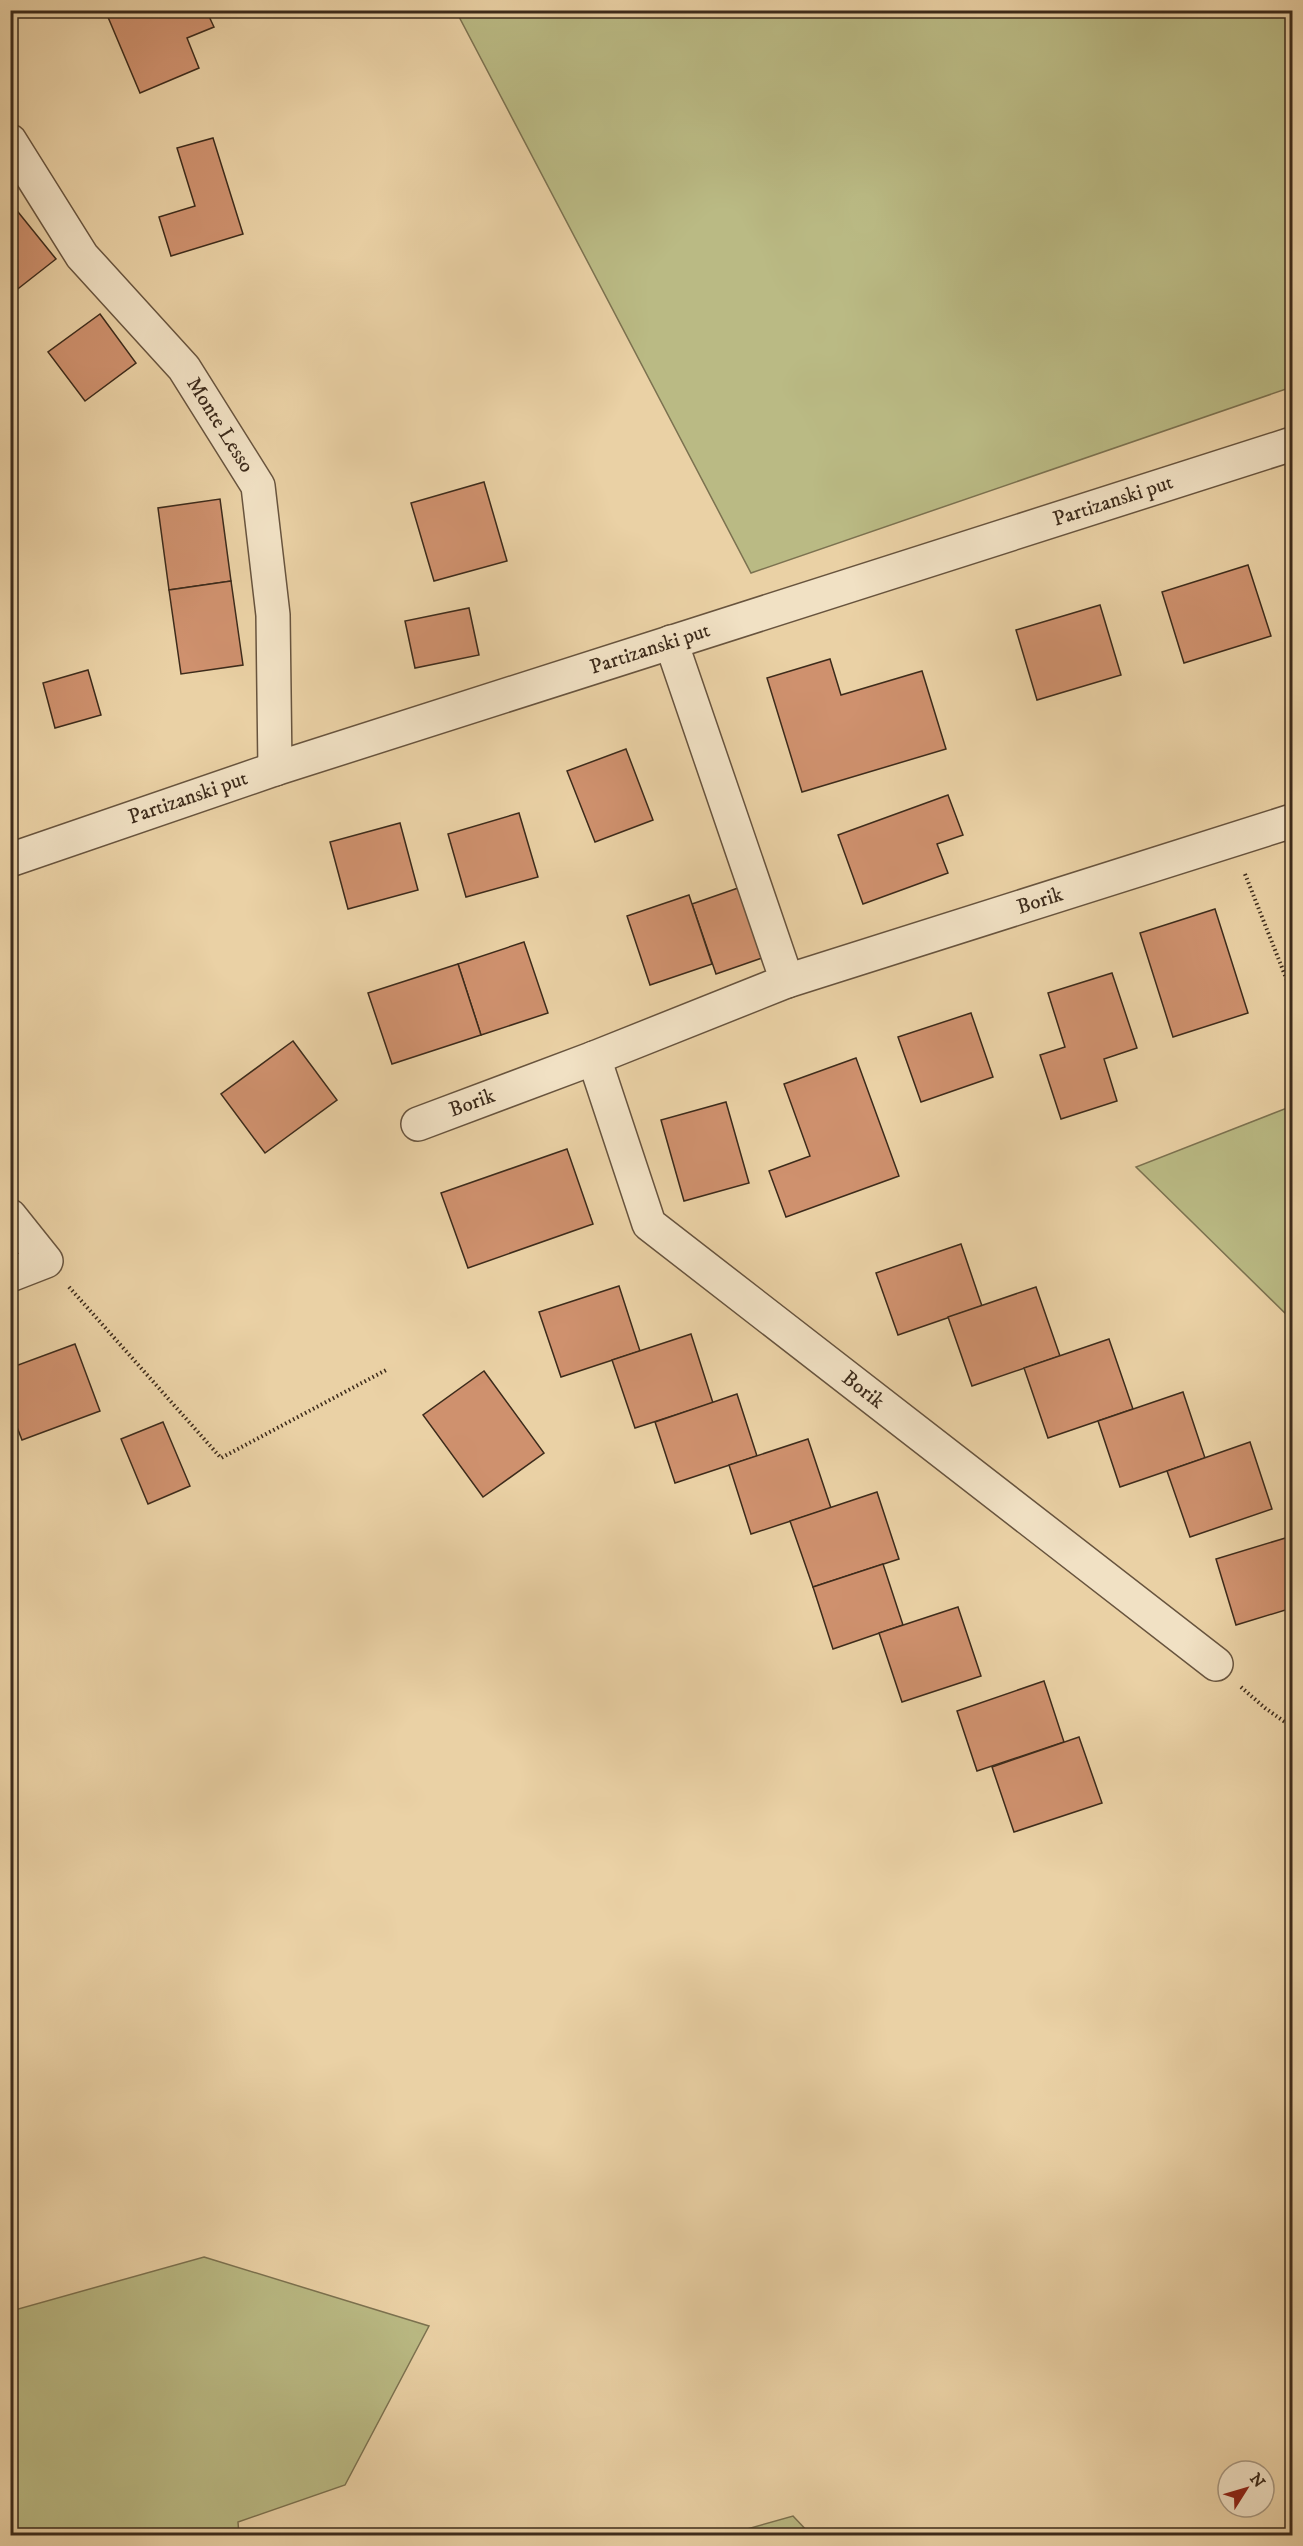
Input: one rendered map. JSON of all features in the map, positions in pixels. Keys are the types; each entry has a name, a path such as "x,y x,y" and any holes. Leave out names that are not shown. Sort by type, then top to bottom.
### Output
{"street":[{"name":"Monte Lesso","path":"10,141 82,256 184,368 258,486 273,615 275,769"},
{"name":"Partizanski put","path":"10,860 275,769 1293,444"},
{"path":"671,642 787,981"},
{"name":"Borik","path":"418,1124 594,1058 787,981 1293,820"},
{"name":"Borik","path":"594,1058 649,1224 1216,1664"},
{"path":"10,1216 46,1261 10,1275"}],"path":[{"path":"1231,840 1293,993"},
{"path":"46,1261 220,1458 388,1369"},
{"path":"1216,1664 1265,1708 1293,1727"}],"green space":[{"path":"456,11 1292,11 1292,387 751,573"},
{"path":"1292,1106 1292,1320 1136,1167"},
{"path":"204,2257 429,2326 345,2485 238,2522 239,2535 11,2535 11,2311"},
{"path":"793,2516 811,2535 726,2535"}],"building":[{"path":"105,10 206,10 214,27 187,38 199,68 140,93"},
{"path":"213,138 243,234 171,256 159,217 195,206 177,148"},
{"path":"10,202 56,259 10,295"},
{"path":"100,314 136,363 85,401 48,352"},
{"path":"484,482 507,561 434,581 411,503"},
{"path":"220,499 231,581 169,590 158,508"},
{"path":"1248,565 1271,636 1184,663 1162,592"},
{"path":"231,581 243,665 181,674 169,590"},
{"path":"1100,605 1121,675 1037,700 1016,630"},
{"path":"469,608 479,655 415,668 405,621"},
{"path":"830,659 841,695 922,671 946,749 802,792 767,678"},
{"path":"88,670 101,715 55,728 43,683"},
{"path":"626,749 653,820 595,842 567,771"},
{"path":"948,795 963,835 937,844 948,873 863,904 838,835"},
{"path":"519,813 538,877 466,897 448,834"},
{"path":"400,823 418,890 348,909 330,842"},
{"path":"738,888 762,958 716,974 692,904"},
{"path":"689,895 712,964 650,985 627,916"},
{"path":"1215,909 1248,1013 1173,1037 1140,933"},
{"path":"524,942 548,1013 481,1035 458,964"},
{"path":"458,964 481,1035 392,1064 368,993"},
{"path":"1112,973 1137,1048 1104,1059 1117,1101 1061,1119 1040,1055 1065,1047 1048,993"},
{"path":"971,1013 993,1077 921,1102 898,1037"},
{"path":"293,1041 337,1100 265,1153 221,1094"},
{"path":"856,1058 899,1176 786,1217 769,1171 810,1156 784,1084"},
{"path":"726,1102 749,1183 684,1201 661,1120"},
{"path":"567,1149 593,1224 468,1268 441,1193"},
{"path":"961,1244 982,1306 898,1335 876,1273"},
{"path":"619,1286 640,1351 561,1377 539,1312"},
{"path":"1036,1287 1060,1356 972,1386 948,1317"},
{"path":"691,1334 713,1403 635,1428 612,1360"},
{"path":"1109,1339 1133,1409 1048,1438 1024,1368"},
{"path":"75,1344 100,1411 22,1440 10,1409 10,1368"},
{"path":"484,1371 544,1453 483,1497 423,1415"},
{"path":"1183,1392 1205,1458 1120,1487 1098,1421"},
{"path":"737,1394 757,1456 675,1483 655,1422"},
{"path":"163,1422 190,1486 148,1504 121,1439"},
{"path":"808,1439 831,1508 751,1534 729,1465"},
{"path":"1250,1442 1272,1509 1190,1537 1167,1471"},
{"path":"877,1492 899,1559 813,1587 790,1521"},
{"path":"1292,1536 1292,1608 1236,1625 1216,1559"},
{"path":"883,1564 903,1625 833,1649 813,1587"},
{"path":"958,1607 981,1676 902,1702 879,1633"},
{"path":"1044,1681 1064,1742 977,1771 957,1711"},
{"path":"1079,1737 1102,1803 1014,1832 992,1767"}]}
